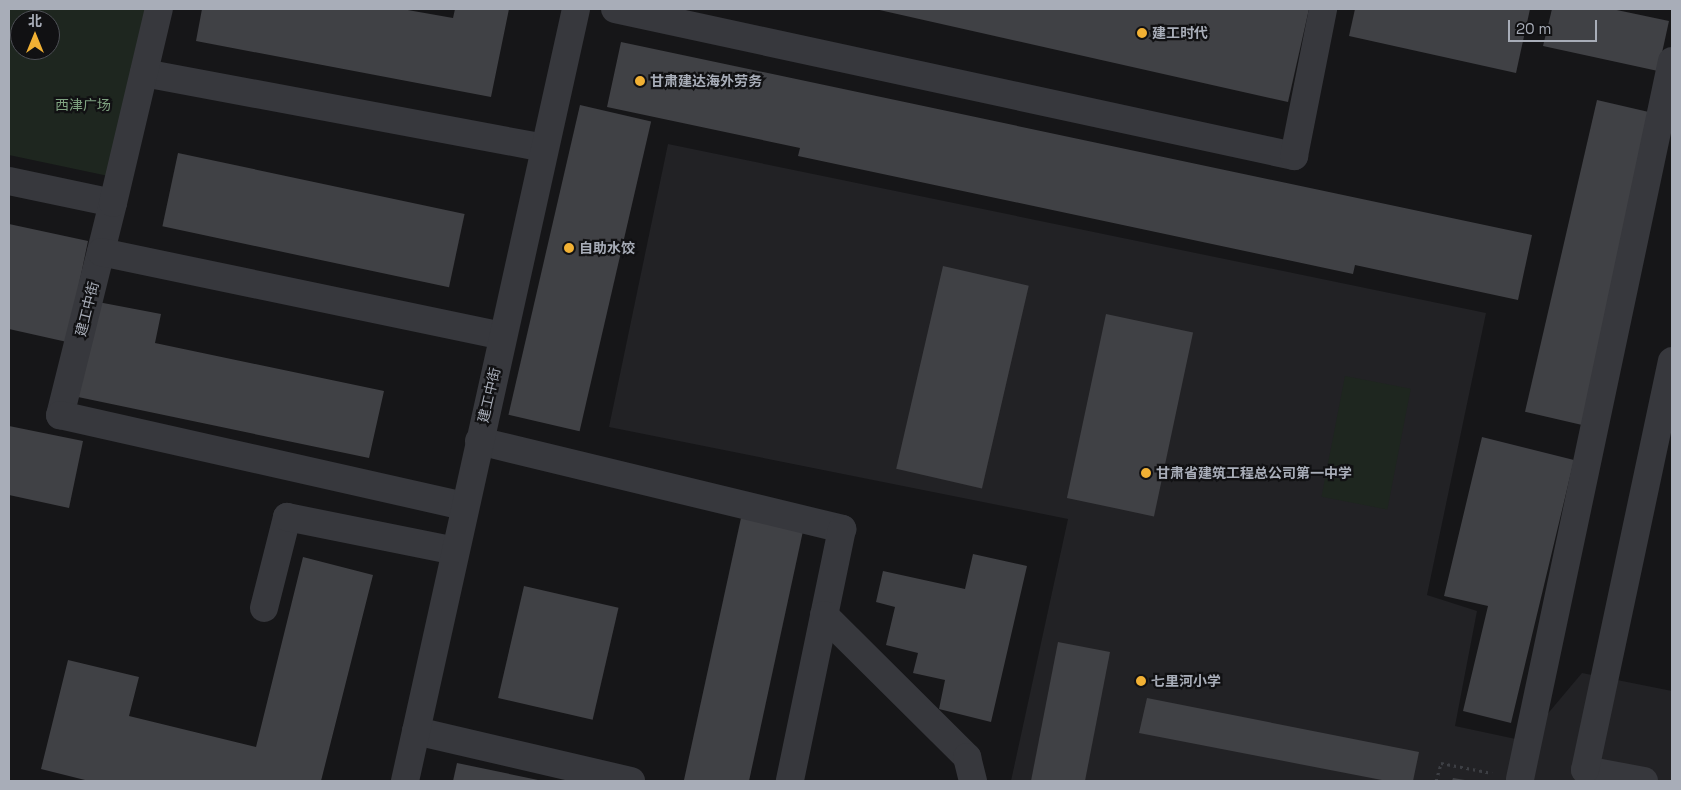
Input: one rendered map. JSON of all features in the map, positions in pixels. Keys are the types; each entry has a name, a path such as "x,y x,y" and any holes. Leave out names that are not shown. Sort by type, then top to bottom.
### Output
{"street":[{"name":"建工中街","path":"158,9 113,203 60,415 464,506"},
{"name":"建工中街","path":"405,781 464,506 576,9"},
{"path":"615,9 1294,156 1323,9"},
{"path":"1520,779 1672,61"},
{"path":"144,72 544,148"},
{"path":"9,181 113,203"},
{"path":"101,252 502,336"},
{"path":"1644,781 1585,770 1671,372"},
{"path":"479,441 842,529 790,781"},
{"path":"264,608 287,517 455,551"},
{"path":"824,615 967,757 973,781"},
{"path":"416,731 631,781"}],"path":[{"path":"1436,781 1440,763 1520,779"}],"shaded area":[{"name":"甘肃省建筑工程总公司第一中学","path":"668,144 1486,313 1427,595 1477,611 1455,726 1525,741 1516,781 1011,781 1068,519 609,427"},
{"path":"1582,673 1672,691 1672,781 1523,781 1534,730"}],"green space":[{"name":"西津广场","path":"9,9 168,9 132,181 9,155"},
{"path":"1345,376 1411,389 1387,510 1322,497"}],"building":[{"path":"202,9 402,9 453,18 455,9 509,9 491,97 196,41"},
{"name":"建工时代","path":"875,9 1309,9 1288,102"},
{"path":"1355,9 1530,9 1516,73 1349,36"},
{"path":"1552,9 1612,9 1669,21 1658,71 1543,46"},
{"path":"621,42 1532,235 1518,300 1355,265 1353,274 798,156 800,148 607,107"},
{"path":"1597,100 1657,114 1585,426 1525,412"},
{"path":"580,105 651,121 580,431 508,415"},
{"path":"178,153 465,214 449,287 162,226"},
{"path":"9,224 88,241 67,342 9,329"},
{"path":"943,266 1029,286 982,488 896,469"},
{"path":"98,302 161,314 155,343 384,391 369,458 78,397"},
{"path":"1106,314 1193,333 1154,516 1067,498"},
{"path":"9,426 83,441 69,508 9,495"},
{"path":"1482,437 1574,460 1511,723 1463,711 1488,606 1444,596"},
{"path":"741,518 803,531 749,781 684,780"},
{"path":"973,554 1027,566 991,722 939,709 945,680 913,673 918,653 886,645 895,607 876,602 883,571 965,589"},
{"path":"303,557 373,575 321,781 89,781 41,769 68,660 139,677 129,716 256,747"},
{"path":"524,586 619,608 593,720 498,698"},
{"path":"1058,642 1110,652 1085,781 1031,781"},
{"path":"1147,698 1419,752 1413,781 1387,781 1139,733"},
{"path":"457,763 538,780 538,781 453,781"},
{"path":"1453,778 1465,780 1465,781 1452,781"}],"place":[{"name":"建工时代","path":"1142,33"},
{"name":"甘肃建达海外劳务","path":"640,81"},
{"name":"自助水饺","path":"569,248"},
{"name":"甘肃省建筑工程总公司第一中学","path":"1146,473"},
{"name":"七里河小学","path":"1141,681"}]}
